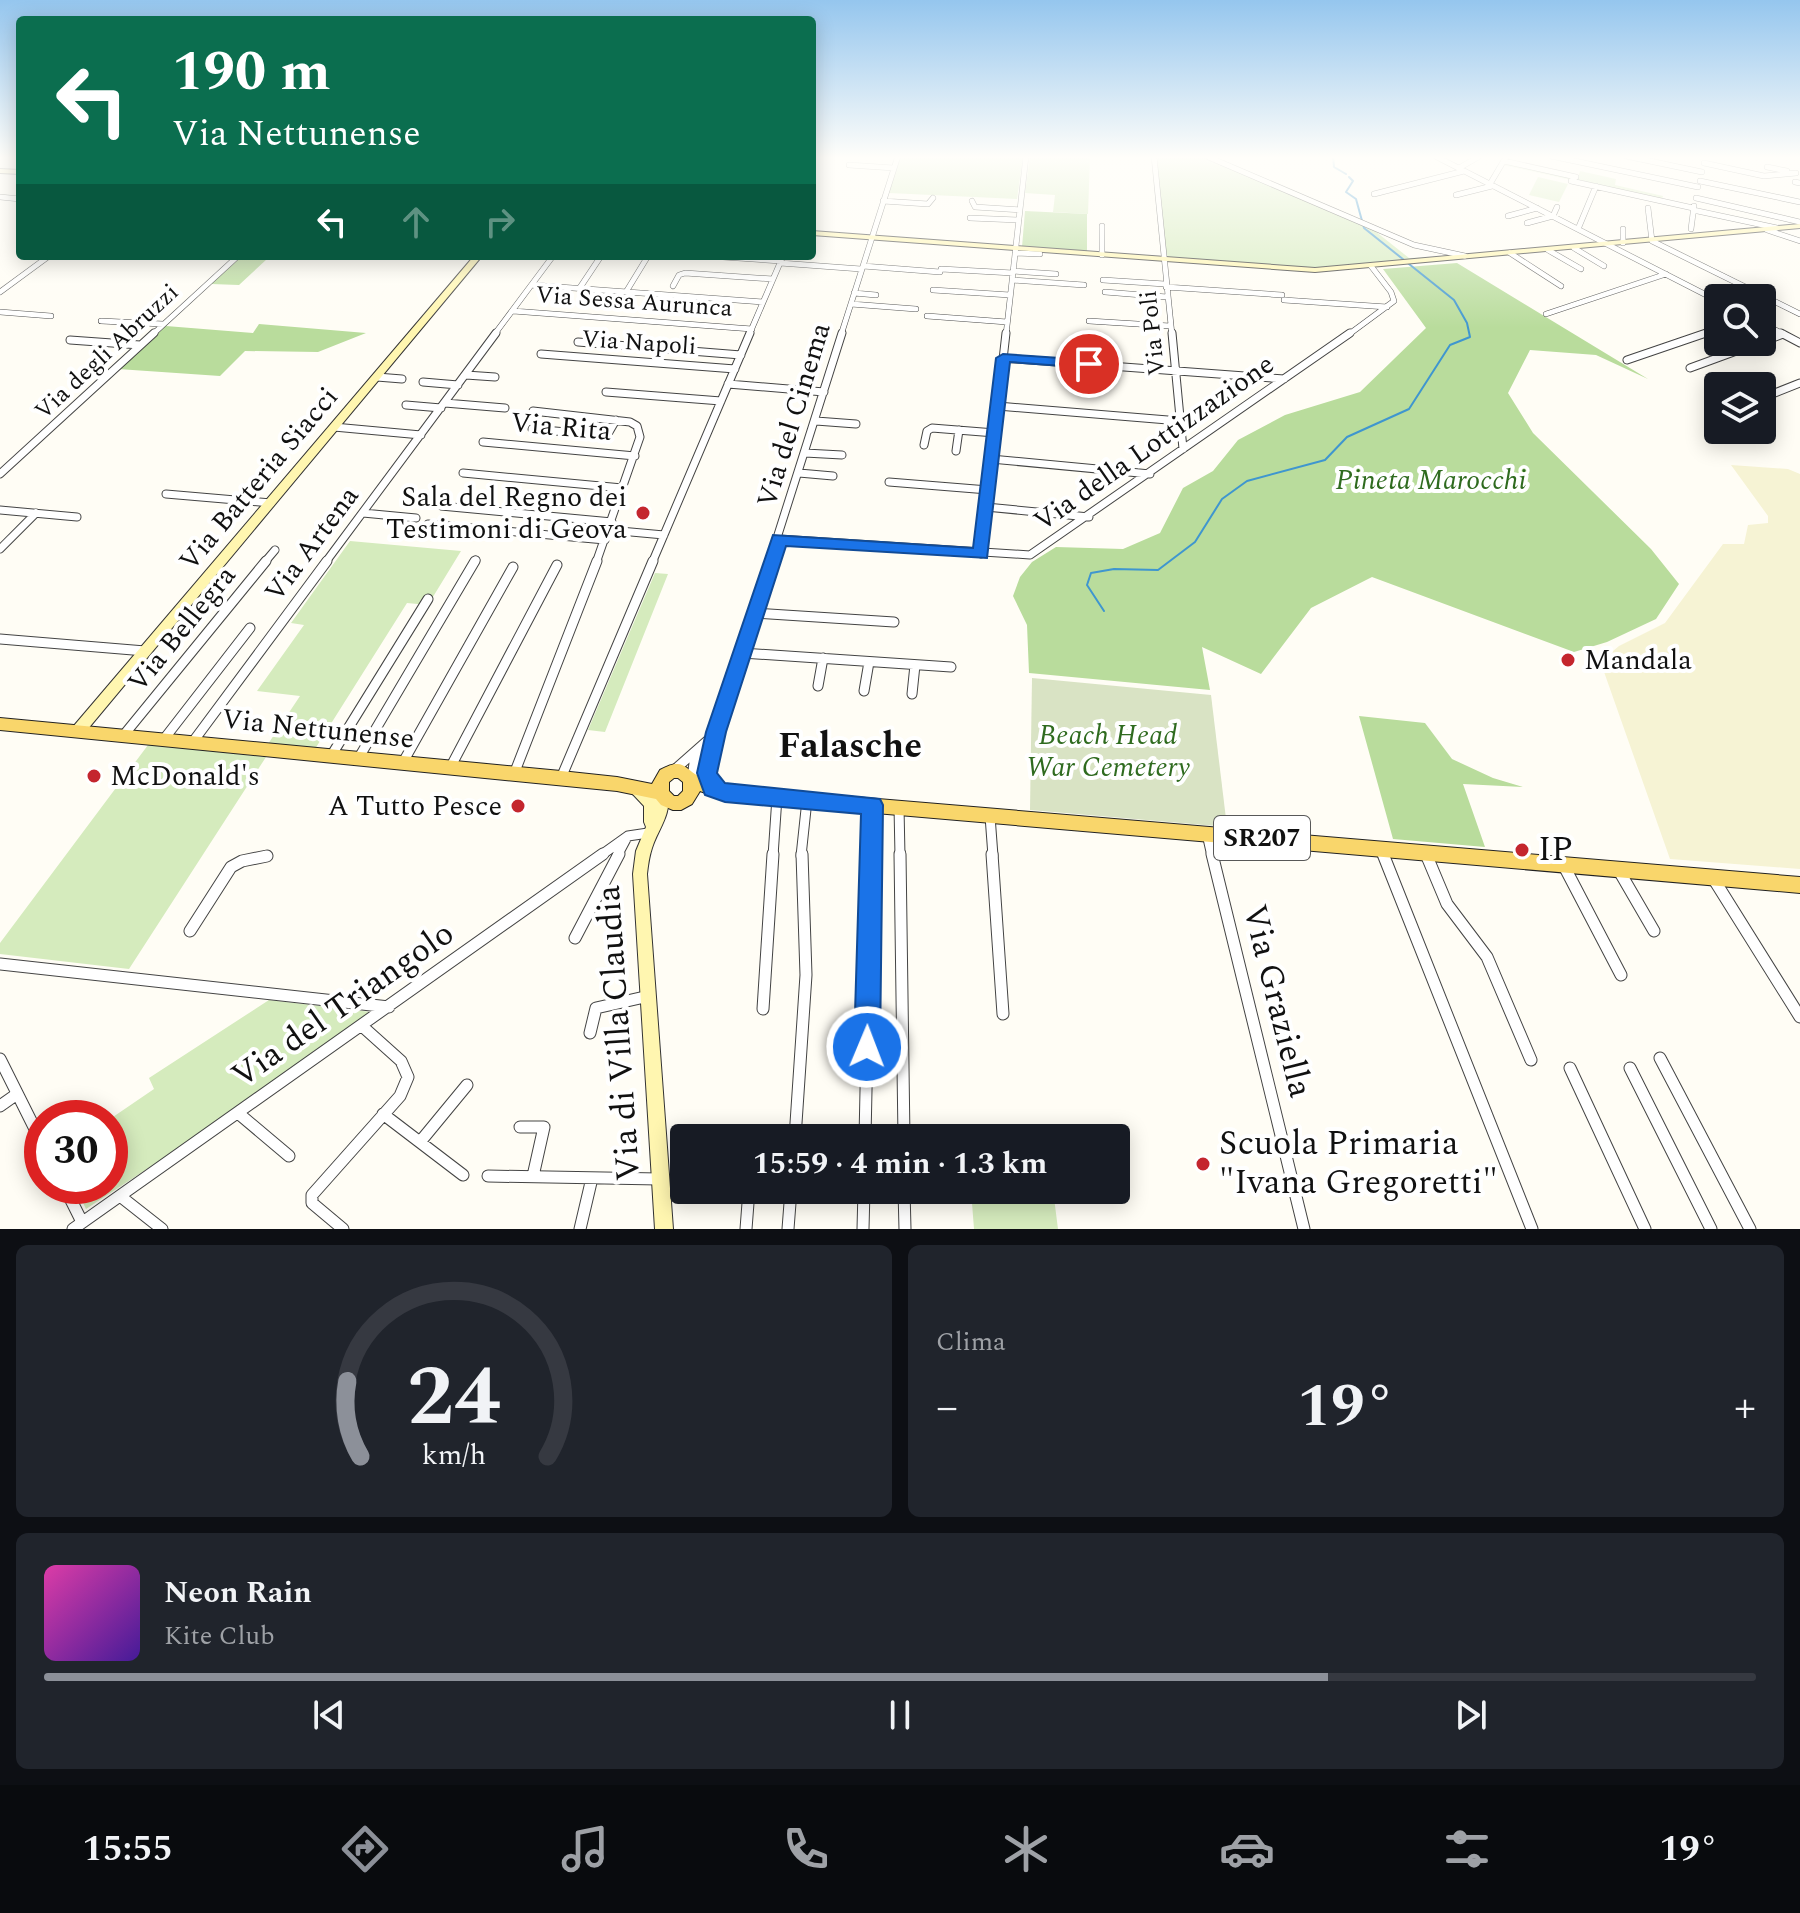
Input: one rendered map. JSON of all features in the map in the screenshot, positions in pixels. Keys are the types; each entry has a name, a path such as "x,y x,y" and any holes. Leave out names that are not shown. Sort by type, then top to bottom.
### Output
{"main road":[{"name":"Via Nettunense","path":"0,724 624,786"},
{"name":"SR207","path":"624,786 681,772 719,790 777,797 1800,885"},
{"path":"661,796 660,784 669,774"},
{"path":"683,799 692,791 693,780"},
{"name":"SR207","path":"624,786 661,796 671,802 719,790"}],"street":[{"name":"Via del Cinema","path":"716,732 756,613 879,213"},
{"path":"981,554 1020,213"},
{"name":"Via Poli","path":"1159,213 1183,449"},
{"path":"1340,213 1427,249 1474,257"},
{"path":"1508,216 1518,213"},
{"path":"1548,213 1704,294"},
{"path":"1578,229 1585,213"},
{"path":"1649,213 1652,241"},
{"path":"1695,213 1697,230"},
{"path":"1724,213 1777,228"},
{"path":"1741,213 1800,224"},
{"path":"1527,223 1553,216"},
{"path":"970,218 1019,220"},
{"path":"1015,251 1305,269 1652,241 1681,237 1697,230 1728,233 1800,224"},
{"path":"1100,228 1100,255"},
{"path":"1623,229 1623,243"},
{"path":"1766,229 1800,241"},
{"path":"1681,237 1697,230"},
{"path":"816,233 1040,254"},
{"path":"1652,241 1800,314"},
{"path":"1574,248 1604,266"},
{"path":"1548,250 1581,269"},
{"path":"1510,253 1561,286"},
{"path":"0,292 44,260"},
{"name":"Via degli Abruzzi","path":"1,473 234,260"},
{"name":"Via Batteria Siacci","path":"77,732 475,260"},
{"name":"Via Artena","path":"192,743 550,260"},
{"path":"579,289 598,260"},
{"path":"626,292 646,260"},
{"path":"561,778 781,260 862,268 1013,275 1084,285"},
{"path":"1103,280 1388,307 1394,300 1393,295 1371,266"},
{"path":"673,286 679,275 687,273 773,279"},
{"path":"1013,275 1056,274"},
{"path":"1546,314 1666,274"},
{"path":"532,285 763,302"},
{"path":"933,290 1010,295"},
{"path":"1105,292 1167,297"},
{"path":"854,293 876,295"},
{"path":"851,304 916,309"},
{"name":"Via della Lottizzazione","path":"779,539 1030,555 1388,307"},
{"name":"Via Sessa Aurunca","path":"513,311 752,329"},
{"path":"0,312 51,316"},
{"path":"927,316 1007,322"},
{"path":"101,321 163,324"},
{"path":"1089,321 1170,326"},
{"path":"1776,330 1800,343"},
{"path":"1627,360 1704,334"},
{"path":"1776,337 1783,334"},
{"path":"70,340 140,345"},
{"path":"578,342 741,355"},
{"name":"Via Napoli","path":"541,354 735,369"},
{"path":"1690,368 1723,356"},
{"path":"1003,358 1285,379"},
{"path":"466,375 495,377"},
{"path":"377,377 402,379"},
{"path":"423,382 458,385"},
{"path":"1776,392 1800,383"},
{"path":"728,384 824,392"},
{"path":"606,392 721,401"},
{"path":"406,405 505,408"},
{"path":"998,406 1180,421"},
{"path":"514,774 605,540 640,439 638,428 632,423 533,411"},
{"path":"532,429 603,435 609,432 616,420"},
{"path":"816,421 856,424"},
{"path":"334,427 421,435"},
{"path":"924,445 926,432 930,428 995,433"},
{"path":"956,451 959,430"},
{"name":"Via Rita","path":"483,442 635,456"},
{"path":"805,453 842,455"},
{"path":"991,459 1151,474"},
{"path":"463,473 622,488"},
{"path":"799,473 833,476"},
{"path":"889,482 988,490"},
{"path":"166,494 271,503"},
{"path":"441,506 664,535"},
{"path":"986,507 1089,517"},
{"path":"0,510 77,517"},
{"path":"0,549 36,513"},
{"path":"363,513 416,518"},
{"path":"428,524 605,540"},
{"name":"Via Bellegra","path":"123,736 275,550"},
{"path":"358,759 476,560"},
{"path":"450,768 557,565"},
{"path":"402,764 513,567"},
{"path":"331,756 428,599"},
{"path":"756,613 894,622"},
{"path":"164,739 250,628"},
{"path":"0,639 145,651"},
{"path":"742,653 951,667"},
{"path":"818,686 823,658"},
{"path":"864,691 869,662"},
{"path":"912,694 915,665"},
{"path":"669,774 716,732"},
{"path":"693,780 695,760 716,732"},
{"path":"716,732 707,773 719,790"},
{"path":"624,786 646,795 651,803 648,833"},
{"path":"648,833 660,811 661,796"},
{"path":"763,1009 777,797"},
{"path":"648,833 683,799"},
{"path":"796,1124 806,975 801,860 807,800"},
{"path":"865,1124 872,805"},
{"path":"899,807 904,1124"},
{"path":"990,815 1003,1014"},
{"name":"Via del Triangolo","path":"128,1190 628,836 648,833"},
{"name":"Via di Villa Claudia","path":"648,833 641,854 640,874 664,1229"},
{"name":"Via Graziella","path":"1206,833 1304,1229"},
{"path":"575,938 628,836"},
{"path":"1381,848 1532,1229"},
{"path":"1425,852 1447,904 1487,957 1531,1060"},
{"path":"190,931 233,865 267,856"},
{"path":"1563,864 1621,975"},
{"path":"1618,869 1654,931"},
{"path":"1713,877 1800,1017"},
{"path":"0,964 390,1007"},
{"path":"590,1033 596,1008 649,996"},
{"path":"343,1229 314,1205 311,1198 403,1091 408,1074 401,1061 362,1026"},
{"path":"1660,1058 1750,1229"},
{"path":"0,1059 24,1108"},
{"path":"1570,1068 1645,1229"},
{"path":"1630,1068 1711,1229"},
{"path":"420,1142 467,1085"},
{"path":"0,1106 17,1094"},
{"path":"238,1113 289,1156"},
{"path":"383,1114 463,1175"},
{"path":"520,1127 544,1127 533,1176"},
{"path":"488,1176 661,1179"},
{"path":"580,1229 592,1178"},
{"path":"128,1202 162,1229"},
{"path":"70,1204 77,1226"},
{"name":"Via del Triangolo","path":"77,1226 109,1204"},
{"path":"746,1229 748,1204"},
{"path":"788,1229 790,1204"},
{"path":"863,1229 864,1204"},
{"path":"904,1204 905,1229"}],"shaded area":[{"path":"1731,465 1788,469 1800,474 1800,869 1670,859 1603,669 1607,656 1619,646 1665,623 1723,544 1744,544 1748,525 1768,523 1768,516"}],"green space":[{"path":"1025,213 1087,214 1087,251 1022,247"},
{"path":"1161,213 1334,213 1375,231 1409,258 1441,257 1307,269 1165,258"},
{"path":"238,260 266,260 239,285 211,284"},
{"name":"Pineta Marocchi","path":"1457,263 1648,379 1596,355 1530,350 1508,393 1533,433 1651,549 1679,584 1656,619 1607,642 1574,652 1372,577 1311,608 1261,674 1202,647 1210,690 1029,673 1027,625 1013,596 1020,577 1032,562 1056,547 1123,549 1160,533 1183,488 1213,471 1238,440 1285,415 1360,392 1426,328 1383,269"},
{"path":"259,324 366,333 318,352 245,351 220,376 118,369 166,326 253,333"},
{"path":"350,541 461,551 428,605 407,603 315,749 268,744 300,696 257,691 304,625 291,623"},
{"path":"655,573 668,574 605,732 588,730"},
{"name":"Beach Head War Cemetery","path":"1032,678 1211,695 1227,827 1030,810"},
{"path":"1359,716 1425,723 1452,759 1493,778 1523,787 1463,784 1485,847 1393,839"},
{"path":"148,745 266,757 129,969 0,954 0,943"},
{"path":"269,1000 371,1012 128,1181 128,1107 154,1089 149,1078"},
{"path":"972,1204 1055,1204 1058,1229 974,1229"}],"waterway":[{"path":"1104,611 1087,585 1091,573 1114,569 1158,570 1195,542 1222,499 1247,481 1325,460 1347,437 1409,409 1450,345 1470,337 1467,323 1454,300 1364,228 1360,213"}],"place":[{"name":"Sala del Regno dei Testimoni di Geova","path":"643,513"},
{"name":"Mandala","path":"1568,660"},
{"name":"McDonald's","path":"94,776"},
{"name":"A Tutto Pesce","path":"518,806"},
{"name":"IP","path":"1522,850"},
{"name":"Scuola Primaria \"Ivana Gregoretti\"","path":"1203,1164"}],"district":[{"name":"Falasche","path":"850,746"}],"route":[{"path":"867,1047 872,805 725,793 713,788 708,783 707,773 716,732 779,539 981,554 1003,358 1089,364"}]}
